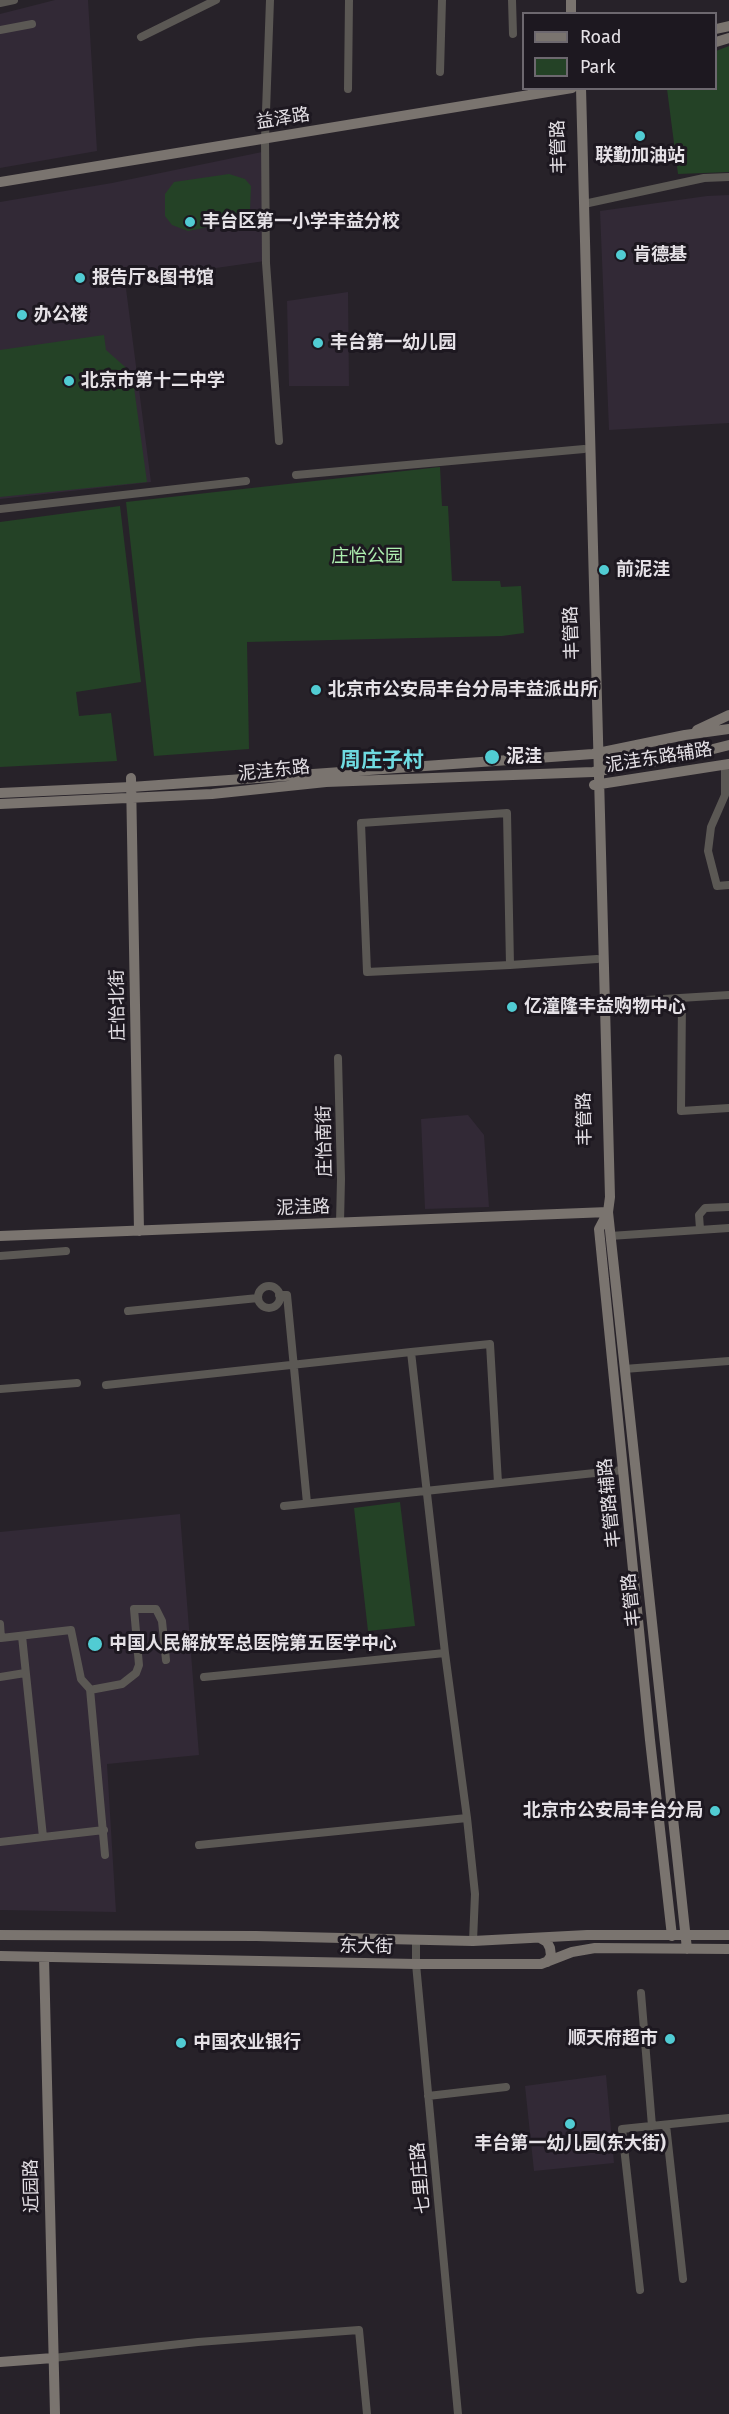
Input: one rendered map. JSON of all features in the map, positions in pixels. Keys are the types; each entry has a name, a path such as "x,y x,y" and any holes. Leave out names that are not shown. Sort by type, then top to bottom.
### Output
{"main road":[{"name":"益泽路","path":"0,182 561,90"},
{"name":"丰管路","path":"573,90 596,754"},
{"name":"丰管路","path":"581,90 596,754 597,959 601,1003"},
{"name":"泥洼东路辅路","path":"685,735 729,715"},
{"name":"泥洼东路","path":"0,793 131,788 596,754 685,735 729,729"},
{"name":"泥洼东路","path":"0,804 131,788 212,794 326,782 596,771 685,756 729,745"},
{"name":"泥洼东路辅路","path":"596,785 727,767"},
{"name":"丰管路","path":"596,785 601,1003 610,1197 608,1212 687,1949"},
{"name":"庄怡北街","path":"131,788 139,1231"},
{"name":"泥洼路","path":"0,1236 608,1212"},
{"name":"丰管路辅路","path":"608,1212 599,1229 672,1936"},
{"path":"610,1343 624,1367"},
{"path":"650,1740 661,1710"},
{"name":"东大街","path":"0,1935 255,1936 472,1941 587,1935 729,1935"},
{"path":"540,1938 547,1942 550,1948 551,1956 547,1962"},
{"name":"东大街","path":"0,1956 416,1964 541,1964 572,1952 596,1948 729,1949"},
{"name":"近园路","path":"44,1957 55,2414"},
{"path":"0,2362 53,2358"}],"street":[{"path":"0,3 14,0"},
{"path":"141,37 216,0"},
{"path":"270,0 265,139 266,263 279,441"},
{"path":"348,89 349,0"},
{"path":"440,72 442,0"},
{"path":"512,0 513,34"},
{"path":"0,30 32,24"},
{"path":"584,204 704,178 729,177"},
{"path":"296,475 584,449"},
{"path":"0,509 246,482"},
{"path":"727,767 725,795 711,827 708,851 717,886 729,885"},
{"path":"510,965 507,813 362,823 367,972 510,965 597,959"},
{"path":"601,1003 729,995"},
{"path":"682,999 681,1111 729,1108"},
{"name":"庄怡南街","path":"338,1058 342,1179 340,1223"},
{"path":"700,1229 699,1215 705,1208 729,1207"},
{"path":"610,1236 729,1228"},
{"path":"0,1256 66,1251"},
{"path":"268,1286 274,1288 279,1295 278,1304 272,1308 262,1305 258,1298 261,1289 268,1286"},
{"path":"279,1295 287,1295 307,1503"},
{"path":"128,1311 258,1298"},
{"path":"106,1384 490,1344 498,1484"},
{"path":"411,1352 475,1894 472,1941"},
{"path":"624,1367 729,1361"},
{"path":"0,1389 77,1383"},
{"path":"284,1506 623,1470"},
{"path":"90,1690 122,1684 136,1673 139,1665 134,1610 156,1608 162,1621 166,1660"},
{"path":"0,1624 1,1638 71,1630 81,1679 90,1690 105,1855"},
{"path":"21,1636 43,1837"},
{"path":"204,1677 445,1653"},
{"path":"0,1677 26,1673"},
{"path":"199,1845 467,1818"},
{"path":"0,1842 104,1830"},
{"name":"七里庄路","path":"416,1940 416,1964 458,2414"},
{"path":"641,1993 652,2126"},
{"path":"428,2096 506,2087"},
{"path":"640,2290 622,2130 729,2118"},
{"path":"666,2125 683,2279"},
{"path":"53,2358 198,2342 359,2330 367,2414"}],"shaded area":[{"path":"55,0 88,0 97,151 0,168 0,14"},
{"name":"北京市第十二中学","path":"262,152 265,261 125,281 151,482 0,499 0,202 112,183"},
{"path":"729,195 729,423 609,430 600,211"},
{"name":"丰台第一幼儿园","path":"348,292 349,386 289,386 287,301"},
{"path":"468,1115 484,1135 489,1207 425,1209 421,1119"},
{"name":"中国人民解放军总医院第五医学中心","path":"180,1514 199,1755 107,1764 116,1912 0,1910 0,1532"},
{"name":"丰台第一幼儿园(东大街)","path":"606,2075 614,2163 534,2171 525,2086"}],"green space":[{"path":"729,46 729,172 678,174 667,90 717,90 717,51"},
{"path":"229,174 245,179 251,186 250,210 242,220 188,231 172,225 165,216 165,194 174,182"},
{"path":"104,335 106,350 132,373 147,482 0,497 0,350"},
{"name":"庄怡公园","path":"440,467 442,506 448,506 452,581 500,581 501,587 521,586 524,633 502,636 247,642 249,749 154,756 126,502"},
{"path":"120,506 141,682 76,692 79,716 111,713 117,761 0,767 0,522"},
{"path":"400,1502 415,1626 368,1631 354,1508"}],"place":[{"name":"联勤加油站","path":"640,136"},
{"name":"丰台区第一小学丰益分校","path":"190,222"},
{"name":"肯德基","path":"621,255"},
{"name":"报告厅&图书馆","path":"80,278"},
{"name":"办公楼","path":"22,315"},
{"name":"丰台第一幼儿园","path":"318,343"},
{"name":"北京市第十二中学","path":"69,381"},
{"name":"前泥洼","path":"604,570"},
{"name":"北京市公安局丰台分局丰益派出所","path":"316,690"},
{"name":"泥洼","path":"492,757"},
{"name":"亿潼隆丰益购物中心","path":"512,1007"},
{"name":"中国人民解放军总医院第五医学中心","path":"95,1644"},
{"name":"北京市公安局丰台分局","path":"715,1811"},
{"name":"顺天府超市","path":"670,2039"},
{"name":"中国农业银行","path":"181,2043"},
{"name":"丰台第一幼儿园(东大街)","path":"570,2124"}],"district":[{"name":"周庄子村","path":"382,761"}]}
